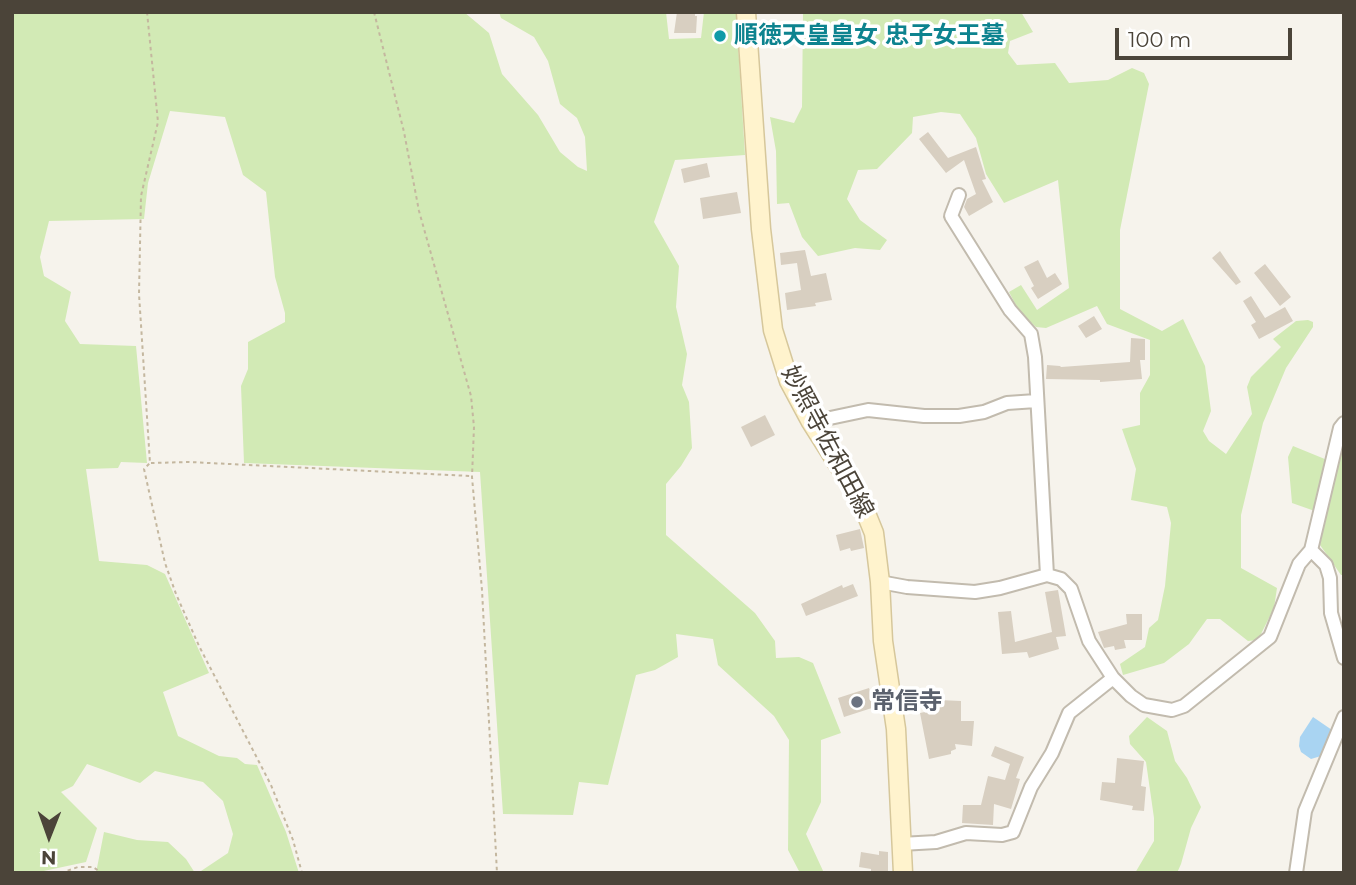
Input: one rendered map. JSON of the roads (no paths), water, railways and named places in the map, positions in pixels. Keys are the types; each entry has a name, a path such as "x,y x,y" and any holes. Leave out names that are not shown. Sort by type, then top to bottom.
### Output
{"main road":[{"name":"妙照寺佐和田線","path":"746,12 761,229 773,330 789,381 811,422 861,500 874,533 883,641 897,729 903,873"}],"street":[{"path":"959,195 951,216 1010,310 1031,334 1035,357 1035,401 1047,575"},
{"path":"811,422 868,410 924,416 959,416 984,412 1007,403 1035,401"},
{"path":"880,582 907,587 975,592 1047,575 1061,579 1071,589 1089,641 1113,678 1144,705 1172,710 1184,706 1270,637 1299,564 1311,550 1340,428 1344,423"},
{"path":"1311,550 1326,565 1330,578 1331,613 1344,658"},
{"path":"901,844 936,842 966,833 1002,835 1013,832 1031,787 1052,753 1069,713 1113,678"},
{"path":"1296,873 1305,811 1344,717"}],"water":[{"path":"1313,717 1332,730 1321,756 1311,759 1301,752 1299,746 1300,737"}],"place":[{"name":"順徳天皇皇女 忠子女王墓","path":"720,36"},
{"name":"常信寺","path":"857,702"}]}
